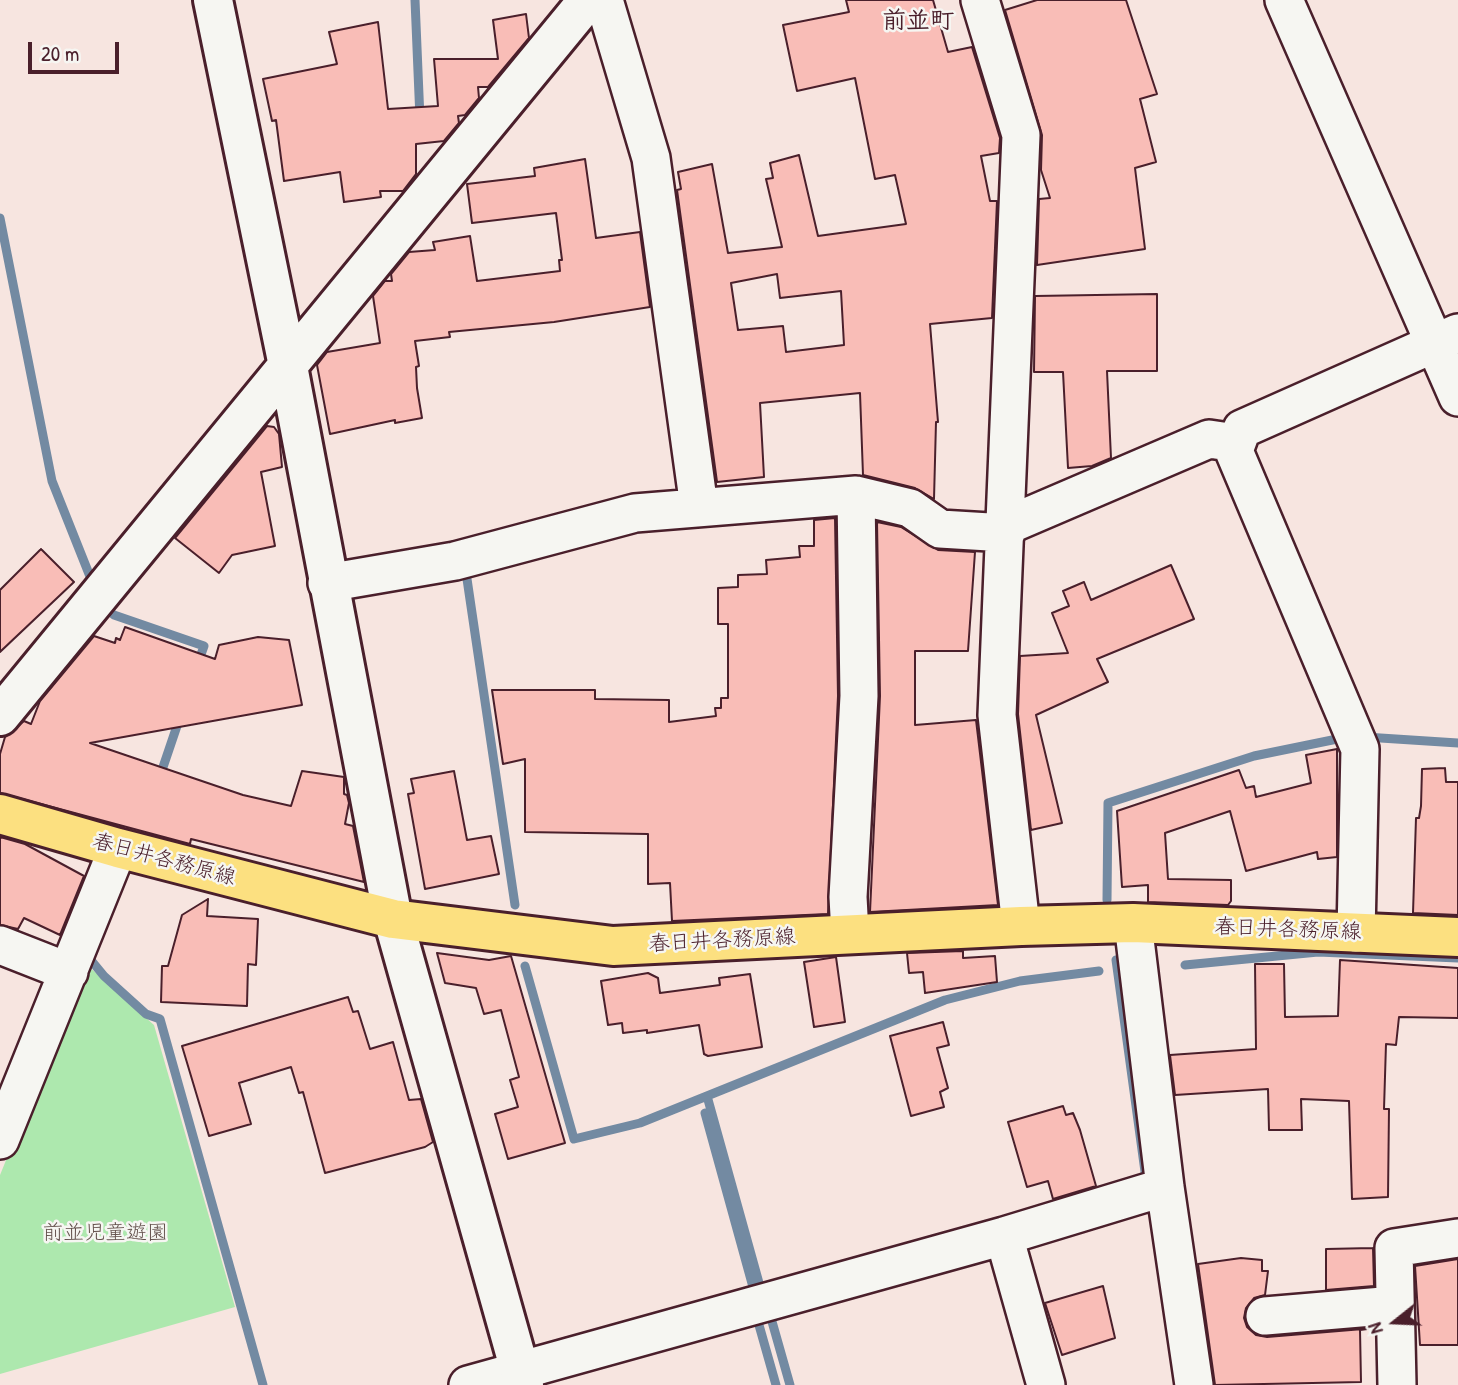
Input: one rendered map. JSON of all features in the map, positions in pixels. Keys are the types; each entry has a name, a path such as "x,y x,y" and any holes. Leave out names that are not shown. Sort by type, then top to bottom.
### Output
{"main road":[{"name":"春日井各務原線","path":"0,814 118,848 393,919 613,946 1133,923 1458,937"}],"street":[{"path":"213,0 288,366 327,583 393,919 522,1378"},
{"path":"0,716 588,0"},
{"path":"604,0 650,158 699,507"},
{"path":"980,0 1021,135 997,715 1021,926"},
{"path":"1284,0 1446,338 1458,397"},
{"path":"1356,933 1360,750 1234,451 1242,429 1446,338"},
{"path":"327,583 455,561 635,513 699,507 856,495 910,508 940,529 1006,529 1209,439 1236,443"},
{"path":"850,934 848,897 859,696 856,495"},
{"path":"0,1140 118,848"},
{"path":"1133,923 1165,1187 1194,1385"},
{"path":"0,945 69,972"},
{"path":"468,1385 522,1378 1165,1187"},
{"path":"1004,1236 1046,1385"},
{"path":"1397,1385 1394,1248 1458,1238"},
{"path":"1265,1316 1395,1305"}],"green space":[{"name":"前並児童遊園","path":"86,964 154,1025 235,1307 0,1374 0,1175"}],"building":[{"path":"846,0 933,0 948,52 972,47 1000,138 999,153 981,156 990,201 997,201 992,318 930,324 938,422 934,499 915,488 863,475 860,393 760,403 764,477 717,482 677,190 681,189 678,172 712,164 728,253 782,247 766,179 773,178 770,163 799,155 818,236 906,224 895,175 875,179 855,78 797,91 783,25 849,12","holes":["777,274 780,298 841,291 844,345 786,352 783,326 738,330 731,283"]},
{"path":"1037,0 1126,0 1157,94 1140,99 1156,162 1135,168 1145,249 1037,265 1039,199 1050,198 1041,170 1042,135 1005,10"},
{"path":"526,14 529,38 488,87 478,87 479,98 465,115 458,116 459,123 444,141 416,144 416,174 403,191 380,191 381,197 344,202 340,172 284,181 276,120 272,121 263,79 337,64 329,32 378,22 388,109 438,106 434,59 498,59 493,20"},
{"path":"585,159 596,238 640,232 650,307 554,322 449,332 450,337 415,341 419,366 416,367 417,388 422,418 395,423 395,420 330,434 317,365 327,352 380,343 373,296 385,281 392,281 391,274 409,252 435,250 433,242 470,236 477,281 560,271 559,260 562,260 556,213 472,223 467,184 535,176 534,168"},
{"path":"1157,294 1157,371 1107,371 1111,458 1092,466 1068,468 1063,372 1034,372 1035,296"},
{"path":"267,426 274,427 279,434 282,467 261,472 275,546 232,555 219,573 175,538"},
{"path":"835,518 838,696 828,914 672,921 670,883 648,884 648,834 525,832 525,759 503,764 492,690 595,690 595,699 669,700 669,722 716,716 715,708 721,708 721,698 728,698 728,624 718,624 718,588 738,587 738,575 767,574 766,560 800,557 799,546 814,546 814,520"},
{"path":"877,522 901,527 938,550 975,552 968,651 915,651 915,725 976,720 998,905 870,912 880,696"},
{"path":"41,549 74,582 0,652 0,590"},
{"path":"1171,565 1194,619 1097,659 1108,682 1036,715 1062,823 1031,830 1018,714 1020,656 1068,653 1052,613 1069,606 1063,591 1084,582 1091,600"},
{"path":"125,627 215,659 219,645 258,637 289,640 302,705 90,743 243,795 291,806 302,771 344,777 344,794 347,795 349,803 345,824 353,826 364,882 191,839 190,844 0,793 0,754 5,737 24,721 31,724 40,701 94,636 115,643 116,638 120,640"},
{"path":"1337,749 1337,857 1318,859 1317,852 1246,871 1230,811 1165,833 1168,879 1231,880 1231,901 1228,905 1148,902 1148,885 1122,887 1117,811 1239,770 1246,788 1254,786 1256,797 1311,783 1306,755"},
{"path":"1445,768 1446,782 1458,782 1458,915 1413,913 1416,818 1419,818 1421,806 1422,769"},
{"path":"454,771 467,840 491,836 499,874 425,889 408,794 414,793 411,779"},
{"path":"0,837 25,844 84,876 60,935 24,918 18,929 0,925"},
{"path":"208,899 207,916 258,919 256,965 248,964 247,1006 161,1002 162,966 168,966 182,915"},
{"path":"963,951 963,958 995,956 997,982 925,993 923,972 909,973 907,953"},
{"path":"437,953 489,960 511,956 565,1143 508,1159 495,1114 518,1107 510,1080 519,1077 501,1010 484,1014 476,988 445,983"},
{"path":"836,957 845,1022 814,1027 804,962"},
{"path":"1340,960 1458,968 1458,1018 1399,1017 1396,1045 1386,1044 1384,1109 1389,1109 1388,1197 1352,1199 1349,1101 1301,1099 1302,1130 1269,1130 1268,1089 1175,1095 1170,1055 1256,1049 1255,964 1284,964 1285,1017 1338,1016"},
{"path":"648,973 658,978 660,993 720,985 719,978 750,974 762,1047 708,1056 704,1054 699,1025 647,1033 647,1030 623,1033 622,1023 608,1025 601,981"},
{"path":"348,997 353,1012 358,1011 370,1049 393,1042 409,1100 421,1099 433,1142 425,1147 325,1173 303,1092 299,1093 291,1067 239,1083 251,1124 209,1136 182,1046"},
{"path":"943,1022 949,1045 937,1048 948,1088 940,1092 944,1107 911,1116 890,1036"},
{"path":"1063,1106 1066,1115 1073,1113 1096,1186 1053,1199 1048,1181 1027,1187 1008,1122"},
{"path":"1373,1248 1374,1286 1326,1290 1326,1249"},
{"path":"1241,1258 1262,1260 1262,1271 1268,1271 1265,1295 1254,1298 1246,1308 1244,1318 1247,1327 1256,1335 1267,1337 1375,1328 1360,1330 1361,1382 1215,1385 1198,1264"},
{"path":"1458,1259 1458,1345 1420,1345 1415,1266"},
{"path":"1103,1286 1115,1338 1062,1355 1045,1303"}],"waterway":[{"path":"415,0 420,119"},
{"path":"0,218 52,481 93,584"},
{"path":"467,579 515,905"},
{"path":"106,609 114,615 204,646 198,663"},
{"path":"160,776 180,717"},
{"path":"1107,900 1108,803 1254,756 1347,737"},
{"path":"1365,737 1458,743"},
{"path":"93,952 90,959 104,976 146,1014 160,1019 263,1385"},
{"path":"1185,965 1318,952 1458,958"},
{"path":"1116,960 1146,1179"},
{"path":"525,966 574,1139 640,1123 945,1000 1020,981 1099,971"},
{"path":"707,1096 759,1283"},
{"path":"705,1113 753,1287"},
{"path":"763,1316 757,1318 776,1385"},
{"path":"771,1318 790,1385"}],"district":[{"name":"前並町","path":"918,22"}]}
